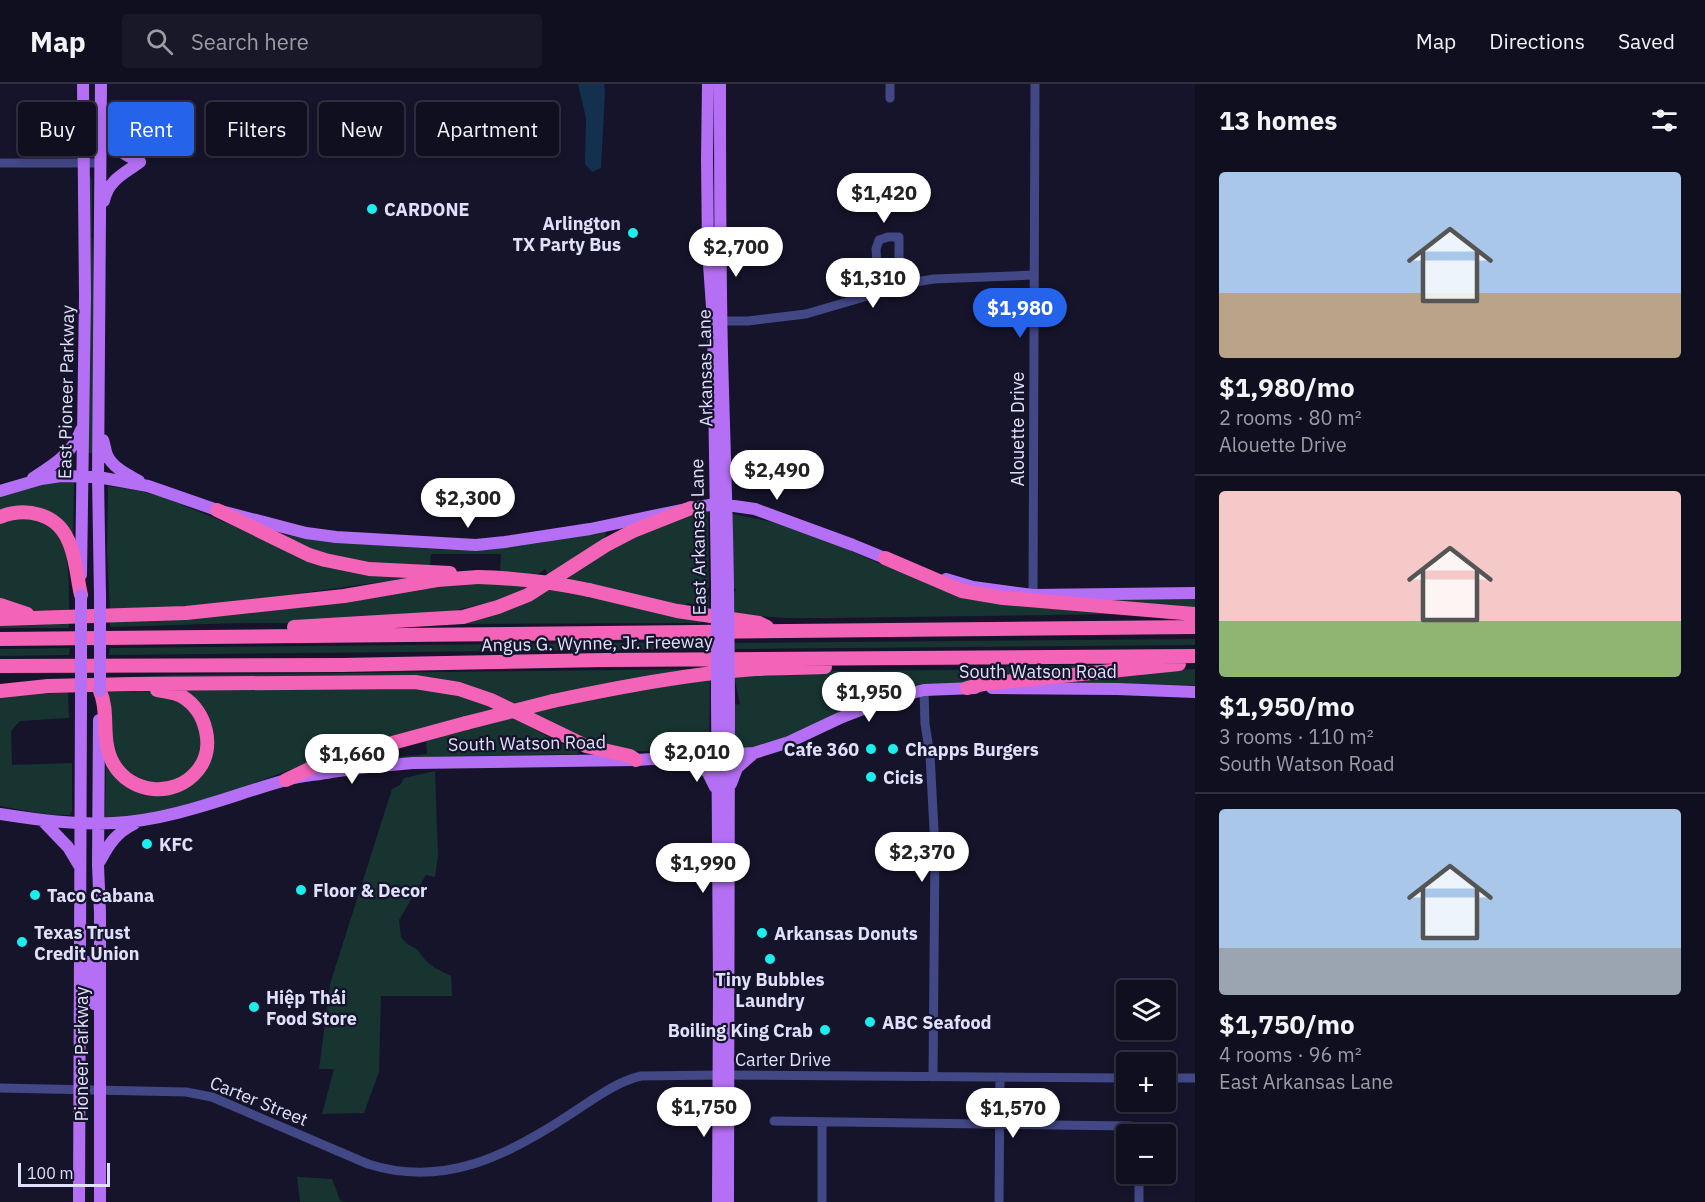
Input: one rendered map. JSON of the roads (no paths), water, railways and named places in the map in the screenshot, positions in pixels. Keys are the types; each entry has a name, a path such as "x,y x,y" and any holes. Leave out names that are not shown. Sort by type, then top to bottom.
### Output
{"highway":[{"path":"270,636 285,628 463,617 498,607 528,595 606,545 633,531 691,508"},
{"path":"217,510 309,555 325,560 369,569 459,573 478,577"},
{"path":"0,517 20,511 36,513 45,516 63,531 70,543 81,596"},
{"path":"885,558 962,591 1003,598 1195,614"},
{"path":"0,619 186,613 344,596 437,580 478,577 525,579 559,584 677,611 759,623 777,631"},
{"path":"0,605 46,618"},
{"name":"Angus G. Wynne, Jr. Freeway","path":"0,639 1195,627"},
{"name":"Angus G. Wynne, Jr. Freeway","path":"0,666 342,665 593,660 1195,656"},
{"path":"286,780 326,761 553,701 622,687 703,675 754,669 859,666 880,658"},
{"path":"967,688 996,682 1195,663"},
{"path":"0,691 48,686 132,684 426,683 459,689 491,700 586,746 630,756 636,760"},
{"path":"100,697 104,700 108,752 112,762 126,779 144,788 163,789 182,784 199,769 206,752 208,738 202,717 192,704 175,693 141,688 132,684"}],"main road":[{"name":"East Pioneer Parkway","path":"81,701 85,268 84,84"},
{"name":"East Pioneer Parkway","path":"100,697 98,477 101,84"},
{"name":"East Arkansas Lane","path":"708,84 708,250 717,321 722,504 724,1075 728,1202"},
{"name":"Arkansas Lane","path":"717,321 720,84"},
{"path":"100,223 106,190 117,178 140,162 114,147 101,119"},
{"path":"29,481 69,452 76,444 84,423"},
{"path":"99,428 112,463 148,486"},
{"path":"720,470 736,496 755,509 918,571 973,586 1033,595 1195,593"},
{"path":"691,508 711,489 720,470"},
{"path":"0,491 29,481 61,476 98,477 148,486 217,510 306,533 336,537 476,545 590,529 691,508 722,504 755,509"},
{"name":"South Watson Road","path":"0,814 81,824 146,819 183,812 286,780 412,762 636,760 754,753 789,742 840,718 892,698 924,690 1117,689 1195,692"},
{"name":"Pioneer Parkway","path":"100,697 98,824 100,1202"},
{"name":"Pioneer Parkway","path":"79,1202 81,701"},
{"path":"723,797 737,768 754,753"},
{"path":"693,757 711,777 723,797"},
{"path":"98,865 118,833 146,819"},
{"path":"43,821 68,847 81,869"},
{"path":"81,910 88,924 88,973 94,1004 99,1013"},
{"name":"East Arkansas Lane","path":"718,1202 724,1075"}],"street":[{"path":"890,84 890,98"},
{"name":"Alouette Drive","path":"1033,595 1035,84"},
{"path":"0,164 101,163"},
{"path":"879,293 876,249 879,240 888,237 899,237 898,266 902,286"},
{"path":"717,321 748,321 807,314 915,282 934,279 1034,275"},
{"path":"924,690 935,848 933,1077"},
{"name":"Carter Drive","path":"463,1167 478,1164 498,1155 556,1124 616,1086 633,1078 656,1075 1116,1077"},
{"path":"999,1202 1000,1077"},
{"path":"1176,1078 1195,1078"},
{"name":"Carter Street","path":"0,1088 186,1092 212,1097 386,1170 430,1173 463,1167"},
{"path":"774,1121 1116,1126"},
{"path":"822,1122 822,1202"},
{"path":"1139,1184 1139,1202"}],"water":[{"path":"578,84 604,84 601,168 592,172 585,164 586,118"}],"place":[{"name":"CARDONE","path":"372,209"},
{"name":"Arlington TX Party Bus","path":"633,233"},
{"name":"Cafe 360","path":"871,749"},
{"name":"Chapps Burgers","path":"893,749"},
{"name":"Cicis","path":"871,777"},
{"name":"KFC","path":"147,844"},
{"name":"Floor & Decor","path":"301,890"},
{"name":"Taco Cabana","path":"35,895"},
{"name":"Arkansas Donuts","path":"762,933"},
{"name":"Texas Trust Credit Union","path":"22,942"},
{"name":"Tiny Bubbles Laundry","path":"770,959"},
{"name":"Hiệp Thái Food Store","path":"254,1007"},
{"name":"ABC Seafood","path":"870,1022"},
{"name":"Boiling King Crab","path":"825,1030"}]}
